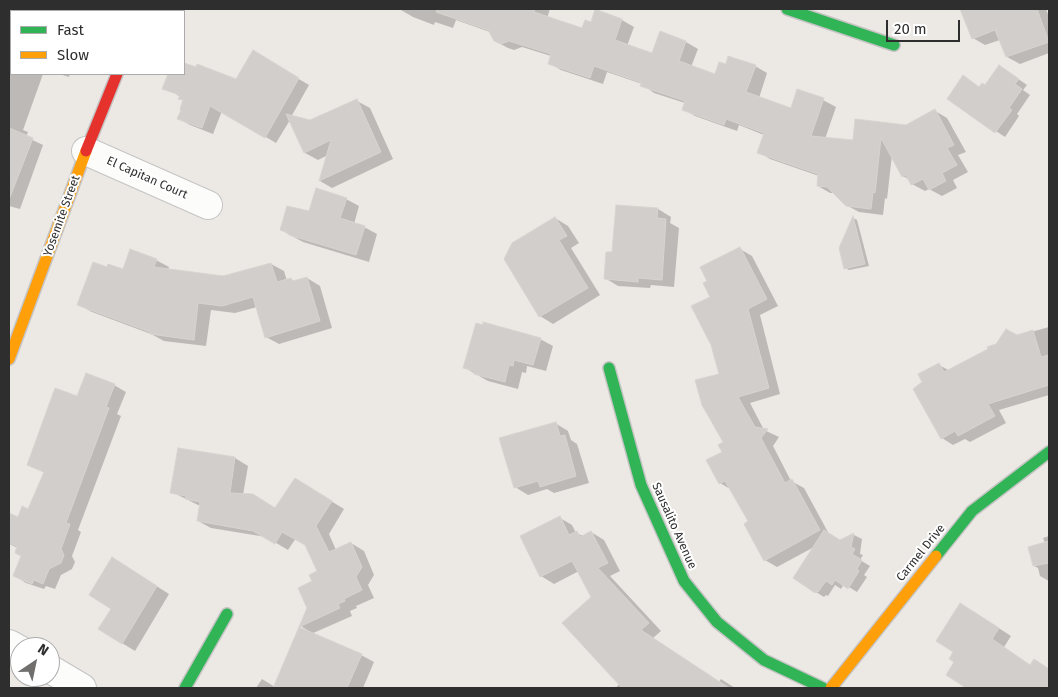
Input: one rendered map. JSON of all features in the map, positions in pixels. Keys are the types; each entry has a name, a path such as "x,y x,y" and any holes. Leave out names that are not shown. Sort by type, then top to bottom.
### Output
{"street":[{"path":"788,9 894,44"},
{"name":"Yosemite Street","path":"9,360 86,150 117,75"},
{"name":"El Capitan Court","path":"86,150 208,205"},
{"name":"Sausalito Avenue","path":"609,368 641,485 684,581 717,622 764,660 823,688"},
{"name":"Carmel Drive","path":"831,688 972,511 1049,452"},
{"path":"185,688 227,614"},
{"path":"60,675 82,688"}],"building":[{"path":"437,9 535,9 534,12 582,28 585,20 591,22 595,9 622,19 615,40 652,53 660,31 686,41 679,61 715,74 719,62 726,64 728,56 756,65 746,92 791,108 797,89 824,98 811,136 853,140 855,119 906,125 935,109 954,145 947,148 957,165 942,173 946,181 929,190 923,179 911,185 906,175 902,177 881,138 875,193 873,192 871,209 846,206 827,187 817,186 818,174 757,153 764,133 726,119 724,125 682,110 685,101 640,86 642,83 594,66 590,78 548,64 551,54 509,41 501,44 494,41 488,30 436,12"},
{"path":"960,9 1037,9 1049,42 1006,57 995,30 972,39"},
{"path":"253,50 299,78 265,138 210,106 202,128 177,119 183,100 178,99 180,95 162,89 168,75 185,75 185,63 196,67 197,64 236,79"},
{"path":"999,65 1019,79 1015,84 1022,89 1009,108 1012,110 995,133 947,99 963,75 979,87 982,83 985,85"},
{"path":"357,99 381,152 319,181 331,140 304,153 286,114 310,120"},
{"path":"9,128 33,138 10,197 9,197"},
{"path":"316,188 347,198 340,218 365,226 356,255 289,235 289,233 280,230 287,206 309,211"},
{"path":"616,205 658,208 657,218 666,219 662,280 638,278 638,282 604,279 606,252 612,252"},
{"path":"853,216 865,264 844,269 839,248"},
{"path":"555,217 567,236 559,240 588,288 539,317 504,259 512,243"},
{"path":"740,247 767,299 748,309 769,388 738,397 755,427 768,429 761,438 785,483 792,479 820,530 764,561 744,524 748,521 725,481 719,484 706,460 722,452 718,445 723,442 702,405 695,380 719,374 711,345 691,306 710,297 703,283 707,281 700,267"},
{"path":"130,249 157,259 154,267 223,276 271,263 277,282 291,278 293,281 307,277 320,321 265,338 253,297 222,306 198,303 194,340 150,334 150,332 77,305 93,262 107,267 108,264 123,269"},
{"path":"483,322 541,338 533,365 514,360 513,366 509,365 505,382 474,374 474,371 463,368 476,323 483,325"},
{"path":"1006,329 1017,335 1033,330 1041,357 1049,355 1049,385 988,404 995,416 958,436 955,431 941,439 913,389 922,382 918,374 939,363 944,372 988,349 987,347 996,344"},
{"path":"86,373 115,384 106,407 109,408 66,523 70,524 61,549 64,555 61,563 49,569 43,584 34,580 32,584 13,576 21,556 15,553 17,546 9,543 9,513 18,517 22,506 28,509 44,472 27,465 55,388 77,396"},
{"path":"556,422 560,436 565,435 576,476 540,487 538,481 514,488 499,438"},
{"path":"178,448 235,457 230,493 253,494 275,508 295,478 332,501 316,526 329,552 351,542 362,567 356,577 362,590 344,599 345,601 338,604 340,608 299,627 307,608 298,588 312,581 309,575 317,571 305,545 282,532 275,544 253,531 197,521 200,502 185,499 186,496 170,493"},
{"path":"560,516 569,535 577,531 580,537 591,531 608,563 598,568 649,623 641,630 729,688 622,688 562,623 591,597 572,561 540,577 520,536"},
{"path":"824,530 840,540 854,533 851,547 855,549 852,554 862,560 857,569 859,571 848,589 835,580 832,585 826,581 818,592 815,593 793,578"},
{"path":"1049,541 1049,563 1033,566 1028,547"},
{"path":"112,557 157,586 122,644 98,629 111,609 89,595"},
{"path":"960,603 999,628 992,639 1030,665 1034,659 1049,669 1049,688 966,688 946,675 954,662 949,659 953,652 936,641"},
{"path":"299,627 362,654 347,688 273,688"}],"traffic: fast":[{"path":"787,9 894,45"},
{"path":"609,368 641,485 684,581 717,622 764,660 823,688"},
{"path":"936,556 972,511 1049,452"},
{"path":"185,688 227,614"}],"traffic: slow":[{"path":"9,359 86,151"},
{"path":"831,688 936,556"}],"traffic: jam":[{"path":"86,151 117,75"}]}
